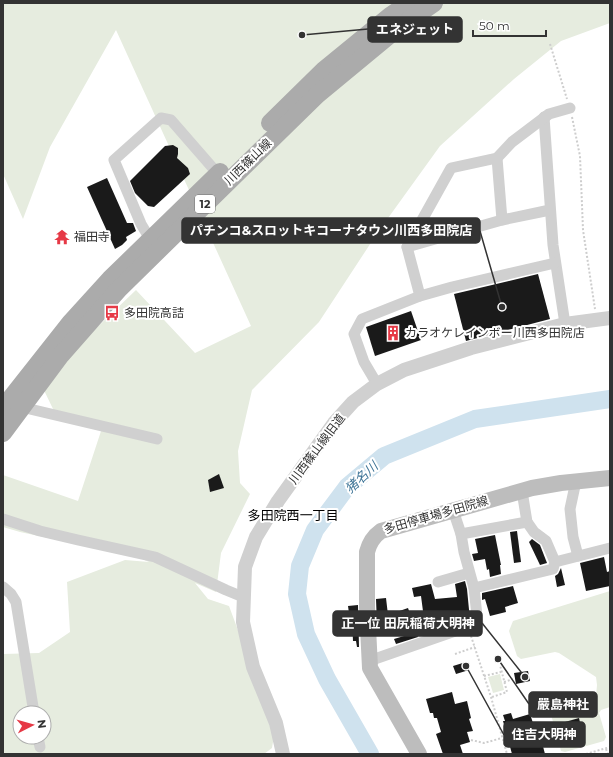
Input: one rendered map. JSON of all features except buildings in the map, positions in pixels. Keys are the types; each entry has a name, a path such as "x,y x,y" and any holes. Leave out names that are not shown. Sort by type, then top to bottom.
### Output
{"main road":[{"name":"川西篠山線","path":"3,433 9,405 70,323 110,279 324,70 390,16 409,3"},
{"name":"川西篠山線","path":"9,405 61,355 119,289 317,95 398,28 434,3"},
{"name":"多田停車場多田院線","path":"419,754 370,668 367,599 367,552 377,533 522,491 576,481 610,478"}],"street":[{"path":"420,296 407,247 451,168 497,158 512,142 549,114 570,108"},
{"path":"150,239 141,224 114,160 161,118 171,120 218,174"},
{"path":"544,118 552,245 565,324"},
{"path":"497,158 502,220"},
{"path":"407,247 502,220 550,210"},
{"path":"377,384 364,362 354,334 362,319 420,296 555,263"},
{"name":"川西篠山線旧道","path":"283,754 276,723 253,667 244,622 243,597 246,567 256,537 278,501 334,423 353,402 377,384 404,370 471,348 565,324 603,319"},
{"path":"9,405 157,439"},
{"path":"576,481 570,509 573,537 578,556"},
{"path":"474,588 553,569 555,562 546,541 534,532 527,522 522,491"},
{"path":"369,661 458,630 478,625 474,588 454,510"},
{"path":"3,520 78,540 155,557 243,597"},
{"path":"461,534 527,522"},
{"path":"555,562 610,548"},
{"path":"438,582 469,573"},
{"path":"3,587 11,594 16,602 33,705"}],"path":[{"path":"550,44 570,108 580,156 582,230 603,319"},
{"path":"469,628 491,697 506,754"},
{"path":"455,654 475,647"},
{"path":"491,697 507,692 500,665"},
{"path":"484,676 501,672"},
{"path":"504,682 513,680"},
{"path":"471,740 484,743 502,738"},
{"path":"586,754 610,748"},
{"path":"606,749 608,754"}],"shaded area":[{"path":"3,3 610,3 610,23 561,41 514,79 440,146 378,232 319,322 252,390 238,451 240,483 250,494 221,553 216,592 195,583 208,599 229,606 275,730 272,748 264,754 3,754 3,654 39,653 70,632 67,582 125,560 149,562 138,557 3,527 3,475 78,501 103,425 54,411 40,382 136,290 195,353 251,326 116,30 50,147 23,219 3,174"},
{"path":"610,591 610,707 601,710 599,713 606,737 604,741 565,752 561,751 550,711 552,708 596,696 596,677 559,653 555,652 521,659 517,656 509,631 513,621"},
{"path":"500,674 504,690 493,693 488,677"}],"waterway":[{"name":"猪名川","path":"370,754 327,679 306,634 297,594 300,566 315,530 347,487 384,456 475,419 610,399"}],"place":[{"name":"エネジェット","path":"302,35"},
{"name":"福田寺","path":"62,237"},
{"name":"パチンコ&スロットキコーナタウン川西多田院店","path":"502,307"},
{"name":"多田院高詰","path":"112,313"},
{"name":"カラオケレインボー川西多田院店","path":"393,333"},
{"name":"嚴島神社","path":"498,659"},
{"name":"住吉大明神","path":"466,666"},
{"name":"正一位 田尻稲荷大明神","path":"525,677"}],"district":[{"name":"多田院西一丁目","path":"293,515"}]}
